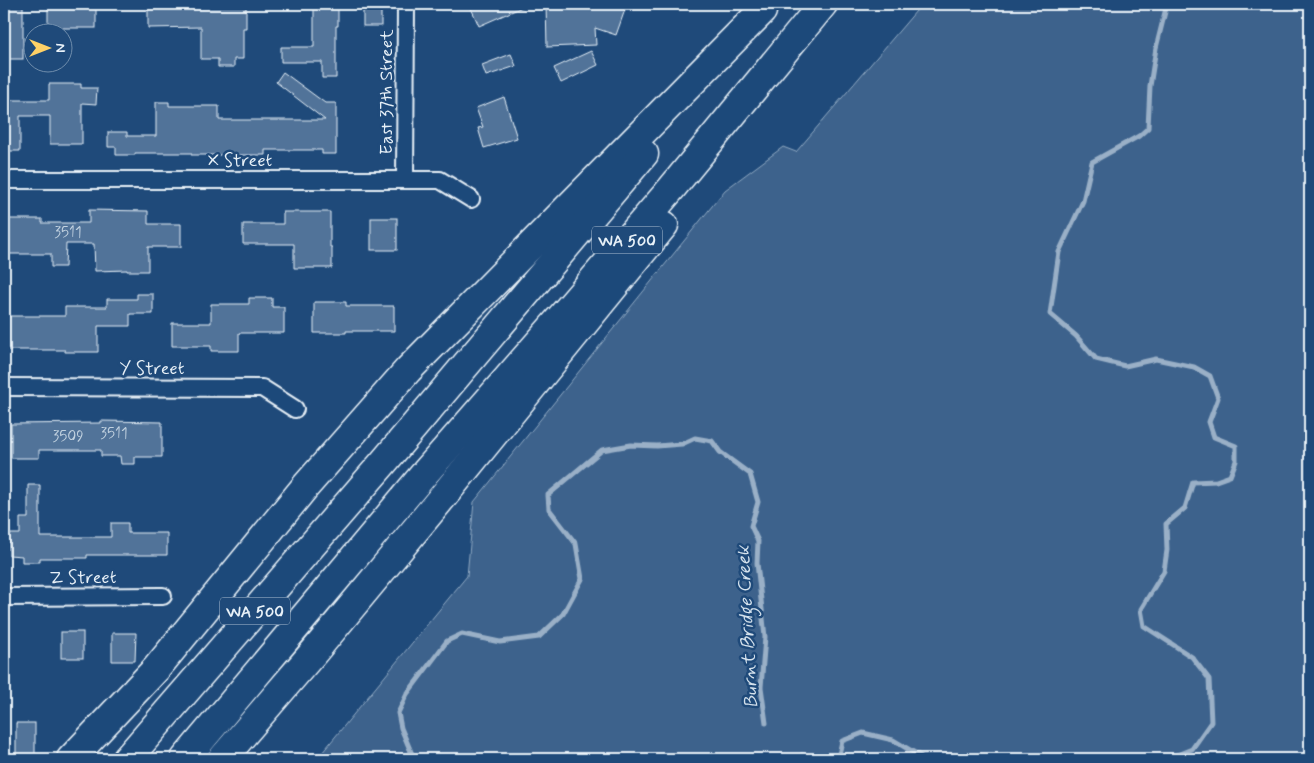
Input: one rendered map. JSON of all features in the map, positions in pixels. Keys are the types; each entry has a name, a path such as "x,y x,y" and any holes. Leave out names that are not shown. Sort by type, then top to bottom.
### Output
{"highway":[{"name":"WA 500","path":"185,759 425,473 563,315 735,112 823,4"},
{"path":"222,759 445,494 805,52 833,4"},
{"name":"WA 500","path":"127,759 383,463 731,51 765,7"},
{"path":"71,759 156,669 305,487 408,370 765,7"}],"street":[{"name":"East 37th Street","path":"405,180 406,4"},
{"name":"X Street","path":"4,180 440,180 471,199"},
{"name":"Y Street","path":"4,387 262,388 295,409"},
{"name":"Z Street","path":"4,597 163,596"}],"shaded area":[{"path":"922,4 1310,4 1310,759 317,759 467,576 474,502 725,190 783,147 796,152"}],"building":[{"path":"4,4 23,4 22,59 4,59"},
{"path":"148,4 246,4 246,28 243,28 243,59 234,59 234,67 218,67 218,59 201,59 201,27 148,28"},
{"path":"363,4 381,4 381,26 363,26"},
{"path":"480,4 529,4 479,26 471,8"},
{"path":"546,4 627,4 616,35 595,28 596,45 547,47"},
{"path":"48,5 96,5 96,28 72,28 72,22 48,22"},
{"path":"314,9 338,9 338,26 336,26 336,78 322,78 322,62 281,62 281,47 314,47"},
{"path":"591,51 598,65 561,83 554,68"},
{"path":"511,54 516,66 486,76 482,65"},
{"path":"283,72 325,103 336,103 336,154 322,154 322,150 265,150 265,155 135,153 135,155 116,155 116,147 108,147 108,132 127,132 127,136 156,136 156,102 169,102 169,106 219,106 219,120 325,120 276,82"},
{"path":"49,84 81,84 81,88 97,88 96,104 82,103 82,144 50,144 50,116 20,116 20,151 4,151 4,100 49,100"},
{"path":"504,97 517,138 484,148 478,128 483,127 476,108"},
{"path":"89,210 148,211 148,224 181,224 181,247 148,247 148,271 95,271 94,244 66,244 65,267 51,267 51,254 4,254 4,219 42,219 42,223 89,223"},
{"path":"283,212 330,212 332,268 294,268 294,244 243,244 243,224 283,224"},
{"path":"371,218 397,218 397,250 371,250"},
{"path":"137,294 153,294 153,314 130,314 130,326 98,326 98,352 4,350 4,316 65,316 65,307 107,307 107,299 137,299"},
{"path":"249,298 272,298 272,307 284,307 284,333 239,333 239,351 211,351 211,346 172,346 172,323 211,323 211,304 249,304"},
{"path":"314,302 346,302 346,306 394,306 394,331 314,333"},
{"path":"101,421 162,422 162,457 135,457 135,464 121,464 120,456 101,456 101,450 39,450 39,458 11,458 11,424 101,423"},
{"path":"28,485 40,485 40,537 111,537 111,523 128,523 128,533 167,533 167,555 87,555 87,558 40,558 40,562 22,562 22,556 9,555 9,534 20,534 20,518 28,518"},
{"path":"61,632 83,632 83,658 61,658"},
{"path":"112,633 136,633 135,661 112,661"},
{"path":"16,723 35,723 35,756 16,756"}],"waterway":[{"name":"Burnt Bridge Creek","path":"1167,4 1156,48 1150,86 1148,128 1139,136 1092,162 1083,201 1059,252 1050,314 1076,336 1096,359 1125,366 1156,359 1194,367 1210,376 1218,398 1209,422 1214,437 1236,446 1236,461 1230,476 1216,481 1193,482 1185,508 1166,524 1167,550 1164,571 1141,609 1144,626 1192,657 1209,679 1211,722 1192,749 1167,759"},
{"name":"Burnt Bridge Creek","path":"414,759 401,728 398,713 407,694 447,641 462,634 500,642 539,637 563,614 582,579 576,544 549,509 548,495 602,450 631,445 657,446 682,444 695,438 712,441 720,452 750,474 758,502 751,526 758,541 757,563 765,637 761,687 766,723"},
{"name":"Burnt Bridge Creek","path":"838,759 842,741 863,733 893,740 925,759"},
{"name":"Burnt Bridge Creek","path":"802,755 809,759"},
{"name":"Burnt Bridge Creek","path":"961,759 966,755 974,759"}]}
